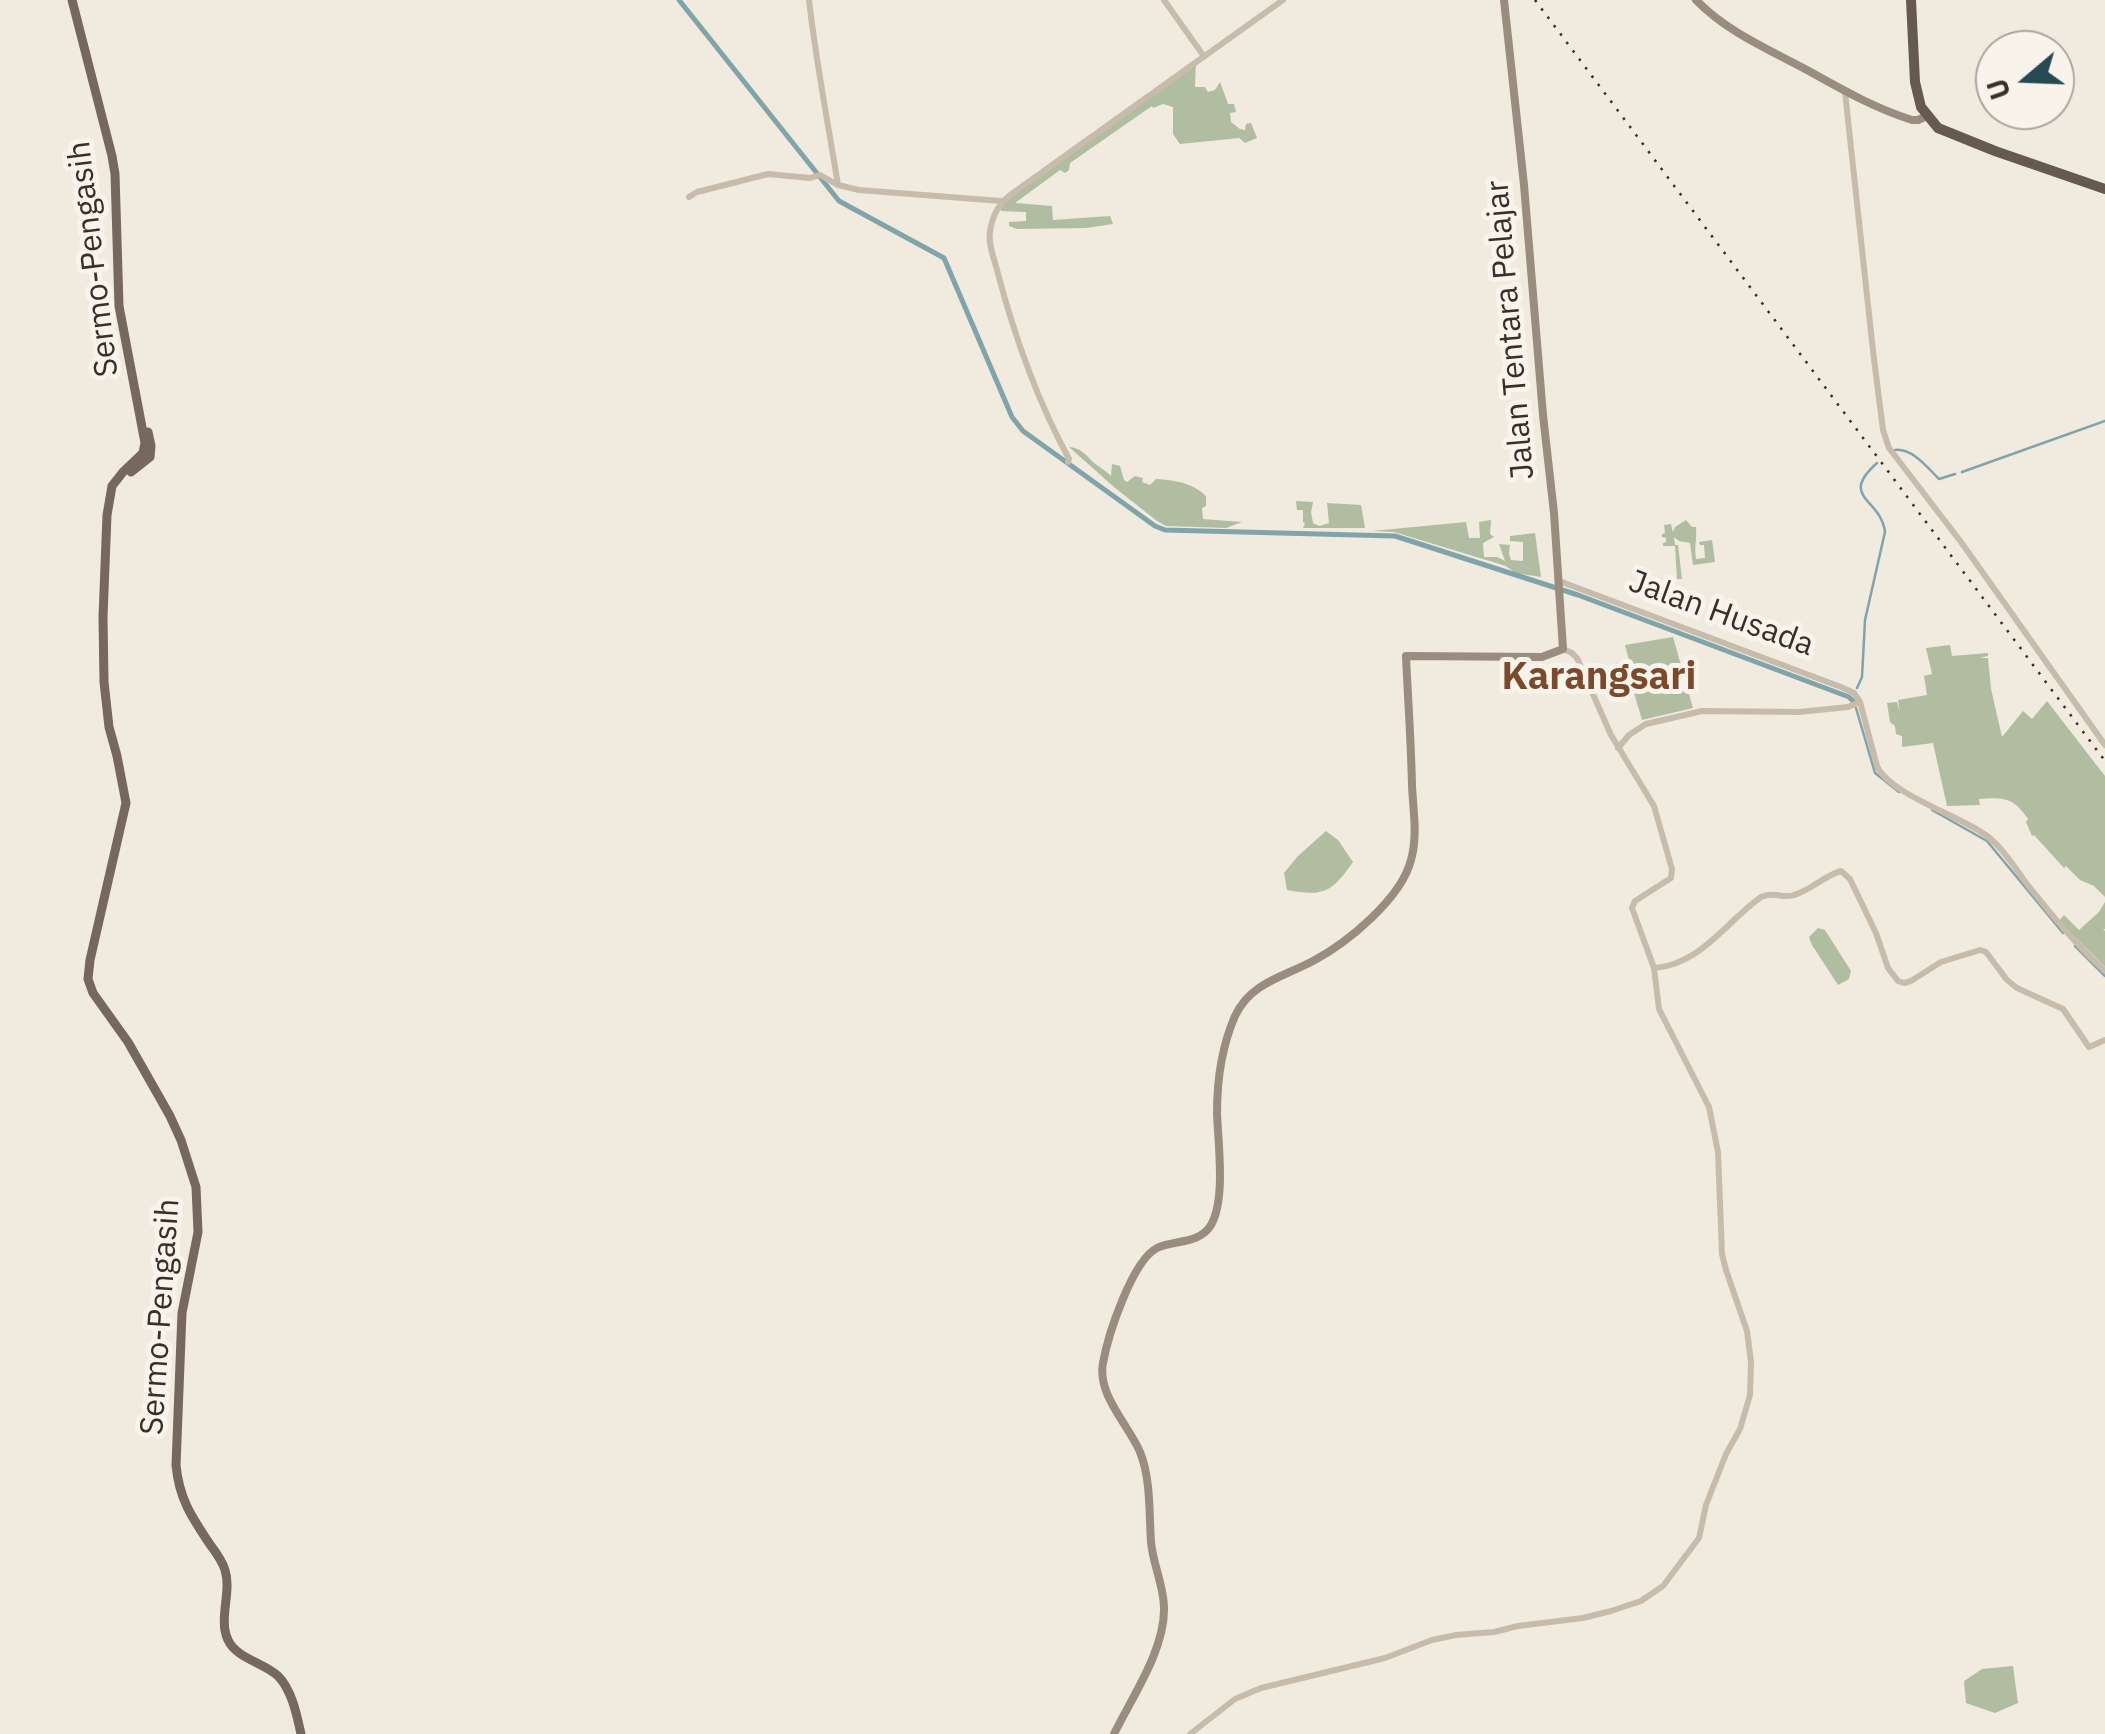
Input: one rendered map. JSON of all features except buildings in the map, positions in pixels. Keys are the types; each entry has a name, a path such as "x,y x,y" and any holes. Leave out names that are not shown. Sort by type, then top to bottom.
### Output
{"highway":[{"path":"1911,0 1915,82 1921,107 1938,128 2105,189"}],"main road":[{"name":"Sermo-Pengasih","path":"72,0 114,164 119,306 144,448 110,492 107,516 102,617 104,682 109,727 126,803 88,979 92,993 128,1042 170,1116 196,1188 198,1232 182,1314 178,1485 191,1516 226,1573 228,1640 285,1684 301,1734"},
{"path":"1696,0 1736,32 1845,92 1907,118 1918,120 1926,116"},
{"name":"Jalan Tentara Pelajar","path":"1504,3 1524,185 1563,649"},
{"path":"1114,1734 1156,1650 1164,1605 1153,1557 1146,1471 1108,1396 1102,1368 1116,1318 1148,1254 1202,1234 1216,1212 1220,1070 1236,1016 1256,988 1313,960 1356,932 1380,908 1408,869 1415,835 1406,656 1542,656 1563,649"}],"street":[{"path":"809,0 838,185"},
{"path":"1164,0 1203,55"},
{"path":"1068,462 1070,459 1038,394 996,266 989,234 1001,201 1282,0"},
{"path":"1845,92 1875,366 1889,448 2105,744"},
{"path":"689,196 768,174 816,176 859,190 1001,201"},
{"name":"Jalan Husada","path":"1559,586 1842,686 1860,702"},
{"path":"1190,1734 1235,1699 1261,1688 1385,1658 1444,1637 1583,1618 1641,1601 1663,1586 1698,1538 1706,1505 1746,1412 1751,1362 1746,1331 1722,1254 1718,1152 1709,1107 1659,1009 1654,968 1632,908 1635,901 1672,878 1672,869 1654,806 1618,748 1576,658 1563,649"},
{"path":"1618,748 1646,724 1702,711 1800,712 1860,702 1882,776 1991,840 2048,911 2105,971"},
{"path":"1654,968 1672,965 1707,945 1761,897 1771,893 1795,895 1841,872 1850,879 1888,968 1898,981 1904,984 1940,962 1980,950 2016,988 2063,1010 2090,1047 2105,1040"}],"green space":[{"path":"1196,60 1195,87 1205,87 1208,92 1220,82 1228,104 1234,104 1236,112 1230,113 1231,122 1245,130 1246,124 1251,123 1257,138 1245,143 1239,138 1180,144 1173,134 1173,107 1152,106 1070,163 1065,173 1060,170 1015,203 1052,206 1053,220 1110,216 1113,224 1086,228 1009,226 1009,222 1026,221 1026,212 1001,211 1001,201"},
{"path":"1069,447 1082,452 1111,476 1112,464 1120,466 1127,482 1135,476 1150,485 1156,479 1189,485 1206,496 1203,519 1242,522 1226,528 1166,526"},
{"path":"1296,501 1313,502 1313,523 1319,526 1329,523 1327,503 1361,505 1365,528 1303,528 1303,510 1297,510"},
{"path":"1491,520 1490,534 1494,537 1483,543 1484,557 1505,561 1499,544 1510,545 1511,560 1523,561 1523,542 1510,541 1510,536 1535,533 1541,577 1515,573 1506,566 1394,532 1372,531 1466,522 1469,538 1480,538 1479,522"},
{"path":"1686,520 1696,527 1696,559 1705,558 1704,545 1699,542 1712,540 1715,562 1693,565 1690,543 1674,537 1682,579 1677,579 1675,546 1663,546 1666,538 1662,534 1664,525 1671,524 1673,532"},
{"path":"1673,637 1693,708 1642,720 1630,679 1622,681 1616,663 1629,660 1625,645"},
{"path":"1950,645 1952,656 1988,653 1980,658 1988,658 2002,737 2023,711 2032,719 2047,701 2105,776 2105,897 2064,868 2032,836 2028,819 2013,803 1988,798 1979,799 1980,805 1947,806 1933,743 1902,747 1902,736 1896,734 1890,722 1887,703 1897,702 1900,712 1898,700 1927,695 1924,676 1932,674 1926,648"},
{"path":"1326,831 1338,840 1353,862 1326,890 1287,890 1284,873"},
{"path":"2105,902 2105,967 2059,921 2064,915 2079,930"},
{"path":"1818,928 1825,930 1851,971 1849,979 1838,985 1809,937"},
{"path":"2013,1666 2018,1703 1995,1713 1966,1703 1964,1681 1982,1669"}],"waterway":[{"path":"679,0 839,201 944,258 1012,417 1023,431 1155,526 1165,530 1395,536 1578,595 1854,702"},
{"path":"1962,472 2105,421"},
{"path":"1895,450 1913,455 1939,479 1955,474"},
{"path":"1857,688 1862,677 1865,620 1885,532 1877,512 1861,491 1866,475 1877,463"},
{"path":"1856,708 1875,773 1899,792"},
{"path":"1932,810 1987,841 2063,933"},
{"path":"2075,946 2105,976"}],"railway":[{"path":"1535,0 2105,761"}],"district":[{"name":"Karangsari","path":"1599,678"}]}
